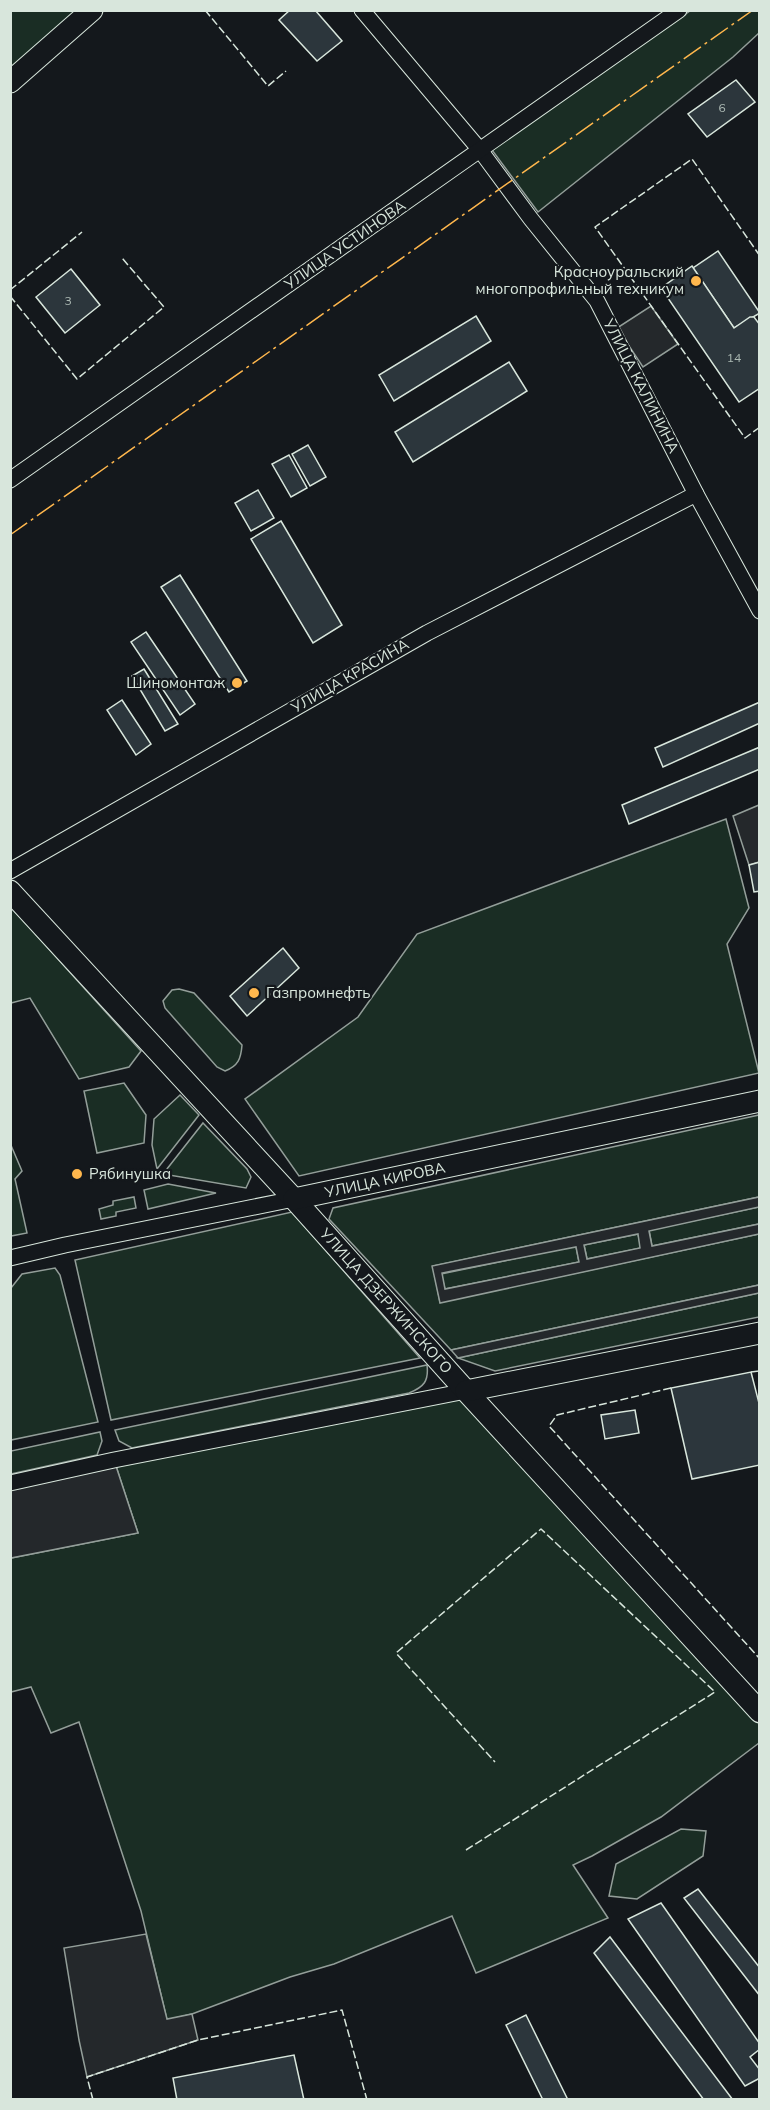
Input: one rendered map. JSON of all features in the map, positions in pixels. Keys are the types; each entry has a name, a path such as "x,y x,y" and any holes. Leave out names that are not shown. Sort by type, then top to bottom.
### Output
{"street":[{"path":"10,82 92,10"},
{"name":"УЛИЦА КАЛИНИНА","path":"362,10 480,150 531,219 597,301 759,611"},
{"name":"УЛИЦА УСТИНОВА","path":"10,480 679,10"},
{"name":"УЛИЦА КРАСИНА","path":"10,871 427,633 696,494"},
{"name":"УЛИЦА ДЗЕРЖИНСКОГО","path":"10,891 294,1199 759,1712"},
{"name":"УЛИЦА КИРОВА","path":"10,1258 759,1101"},
{"path":"10,1483 114,1460 759,1333"}],"green space":[{"path":"11,11 92,11 11,82"},
{"path":"690,11 759,11 759,33 733,57 538,212 492,150"},
{"path":"726,819 749,908 727,944 759,1073 299,1176 245,1099 358,1017 417,934"},
{"path":"10,906 141,1051 129,1067 79,1079 30,998 11,1003"},
{"path":"179,989 194,993 242,1045 240,1058 233,1067 225,1071 217,1067 165,1008 163,1001 172,990"},
{"path":"124,1083 146,1115 144,1143 97,1153 84,1091"},
{"path":"180,1095 199,1115 157,1169 152,1145 154,1119"},
{"path":"759,1115 759,1197 433,1266 440,1302 759,1234 759,1285 451,1350 329,1219 333,1208"},
{"path":"203,1123 247,1169 251,1177 246,1188 163,1174"},
{"path":"10,1143 22,1171 15,1179 27,1233 11,1236"},
{"path":"168,1184 216,1193 148,1209 144,1190"},
{"path":"134,1197 136,1208 116,1212 116,1216 101,1219 99,1209 113,1205 113,1201"},
{"path":"759,1207 759,1224 652,1246 649,1230"},
{"path":"292,1212 420,1358 111,1420 75,1260"},
{"path":"638,1234 641,1248 587,1259 584,1245"},
{"path":"576,1246 579,1262 445,1289 441,1274"},
{"path":"55,1268 60,1275 98,1422 11,1440 11,1288 22,1274"},
{"path":"759,1293 759,1317 495,1371 458,1358"},
{"path":"427,1365 424,1383 409,1393 132,1448 119,1441 115,1430"},
{"path":"466,1391 759,1712 759,1743 661,1817 573,1865 608,1918 476,1973 452,1916 334,1964 290,1977 192,2014 167,2020 141,1911 79,1722 51,1733 31,1687 11,1692 11,1558 138,1533 114,1460"},
{"path":"100,1432 102,1441 97,1455 11,1474 11,1451"},
{"path":"681,1829 706,1831 703,1856 637,1899 609,1896 616,1864"}],"shaded area":[{"path":"651,306 678,344 643,367 617,328"},
{"path":"759,805 759,862 749,865 733,816"},
{"path":"759,1197 759,1207 649,1231 652,1246 759,1224 759,1234 440,1303 432,1266","holes":["638,1234 640,1248 587,1259 584,1245","576,1247 579,1262 445,1289 442,1273"]},
{"path":"759,1285 759,1293 458,1358 451,1350"},
{"path":"114,1460 138,1533 11,1558 10,1483"},
{"path":"146,1934 167,2019 192,2014 198,2040 87,2077 64,1948"}],"building":[{"path":"290,10 315,10 342,41 317,61 279,20"},
{"path":"736,80 755,102 707,137 688,114"},
{"path":"718,251 760,313 734,328 693,268"},
{"path":"692,266 734,328 750,317 754,317 760,325 760,388 739,402 661,288"},
{"path":"71,269 100,305 65,333 36,297"},
{"path":"476,316 491,341 394,401 379,375"},
{"path":"509,362 527,391 413,462 395,432"},
{"path":"308,445 326,477 310,486 292,454"},
{"path":"289,455 307,488 291,497 272,464"},
{"path":"258,490 274,518 251,531 235,503"},
{"path":"281,521 342,625 313,643 251,539"},
{"path":"180,575 247,681 229,692 161,587"},
{"path":"146,632 195,704 180,715 131,642"},
{"path":"144,669 178,724 165,731 132,676"},
{"path":"122,700 151,744 136,755 107,710"},
{"path":"760,702 760,723 663,767 655,748"},
{"path":"760,747 760,769 629,824 622,805"},
{"path":"760,862 760,891 754,892 749,865"},
{"path":"283,948 299,968 247,1016 230,996"},
{"path":"751,1372 760,1407 760,1465 692,1479 671,1388"},
{"path":"635,1410 639,1433 605,1439 601,1415"},
{"path":"698,1889 760,1968 760,1996 684,1898"},
{"path":"661,1903 760,2044 760,2049 750,2057 760,2070 760,2078 745,2086 628,1919"},
{"path":"610,1937 733,2100 704,2100 594,1953"},
{"path":"526,2015 568,2100 543,2100 506,2025"},
{"path":"294,2055 304,2100 177,2100 173,2078"}],"fence":[{"path":"205,10 268,86 286,71"},
{"path":"760,256 692,159 595,227 745,438 760,427"},
{"path":"10,290 82,232"},
{"path":"10,296 77,379 164,307 122,258"},
{"path":"751,1372 760,1371"},
{"path":"671,1388 557,1415 549,1426 760,1659"},
{"path":"466,1850 715,1692 541,1529 396,1653 495,1762"},
{"path":"93,2100 87,2077 198,2040 342,2010 367,2100"}],"power":[{"path":"10,535 753,10"}],"place":[{"name":"Красноуральский многопрофильный техникум","path":"696,281"},
{"name":"Шиномонтаж","path":"237,683"},
{"name":"Газпромнефть","path":"254,993"},
{"name":"Рябинушка","path":"77,1174"}]}
